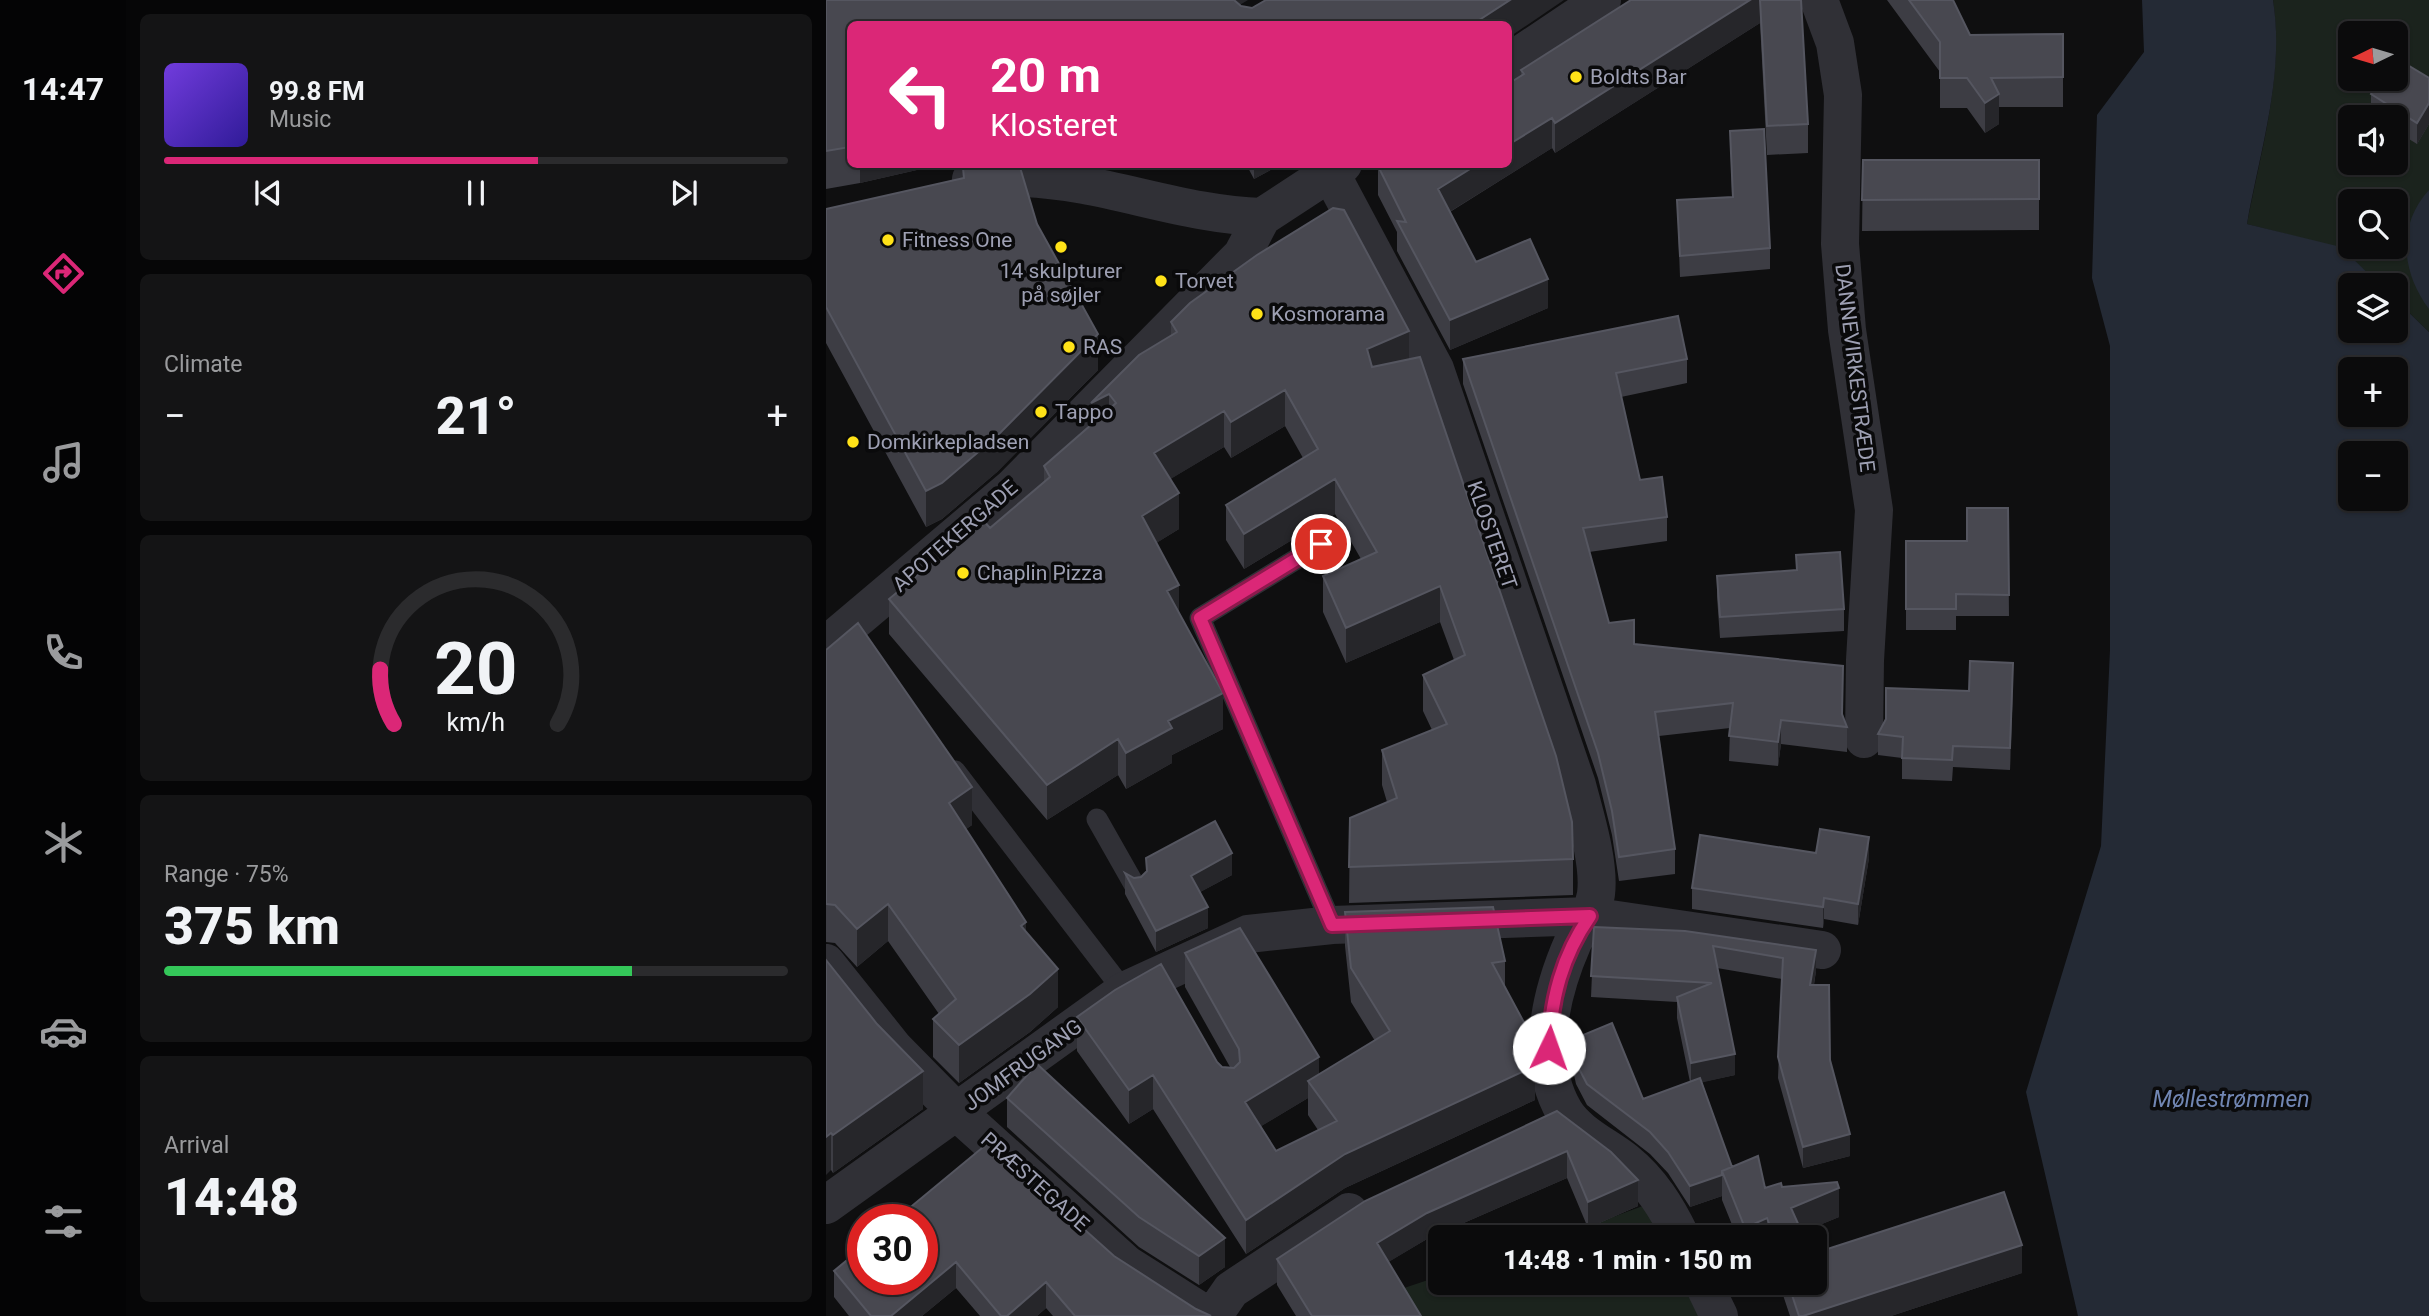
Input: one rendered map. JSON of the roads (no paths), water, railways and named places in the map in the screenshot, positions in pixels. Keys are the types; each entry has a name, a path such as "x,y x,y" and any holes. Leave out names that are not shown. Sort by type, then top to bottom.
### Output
{"street":[{"path":"1512,60 1602,0"},
{"name":"DANNEVIRKESTRÆDE","path":"1819,0 1835,43 1843,95 1840,244 1847,330 1874,510 1865,660 1864,739"},
{"path":"931,189 984,176 1061,172 1230,216 1262,217 1337,168"},
{"name":"KLOSTERET","path":"1337,168 1435,369 1577,785 1590,834 1596,892 1590,916 1575,938 1550,1009 1551,1073 1563,1111 1575,1125 1648,1182 1674,1225"},
{"name":"APOTEKERGADE","path":"826,645 1012,488 1242,255 1262,217"},
{"path":"1590,916 1822,950"},
{"name":"JOMFRUGANG","path":"826,1205 958,1113 1124,991 1173,972 1248,934 1332,925 1590,916"},
{"name":"PRÆSTEGADE","path":"826,963 894,1048 958,1113 1126,1264 1210,1316"},
{"path":"1526,1128 1563,1111"},
{"path":"1210,1316 1231,1290 1354,1208 1378,1197"},
{"path":"1709,1295 1719,1316"}],"lane":[{"path":"1321,544 1200,618 1332,925"},
{"path":"949,764 1124,991"},
{"path":"1097,820 1135,886"}],"water":[{"name":"Møllestrømmen","path":"2142,0 2273,0 2276,56 2273,84 2247,224 2338,246 2338,259 2353,259 2368,273 2338,273 2338,343 2408,343 2408,312 2429,332 2429,1316 2078,1316 2026,1092 2101,846 2110,650 2110,346 2092,278 2097,115 2144,52"},
{"path":"2429,190 2429,309 2413,280 2407,259 2408,230 2418,204"}],"place":[{"name":"Boldts Bar","path":"1576,77"},
{"name":"Fitness One","path":"888,240"},
{"name":"14 skulpturer på søjler","path":"1061,247"},
{"name":"Torvet","path":"1161,281"},
{"name":"Kosmorama","path":"1257,314"},
{"name":"RAS","path":"1069,347"},
{"name":"Tappo","path":"1041,412"},
{"name":"Domkirkepladsen","path":"853,442"},
{"name":"Chaplin Pizza","path":"963,573"}]}
